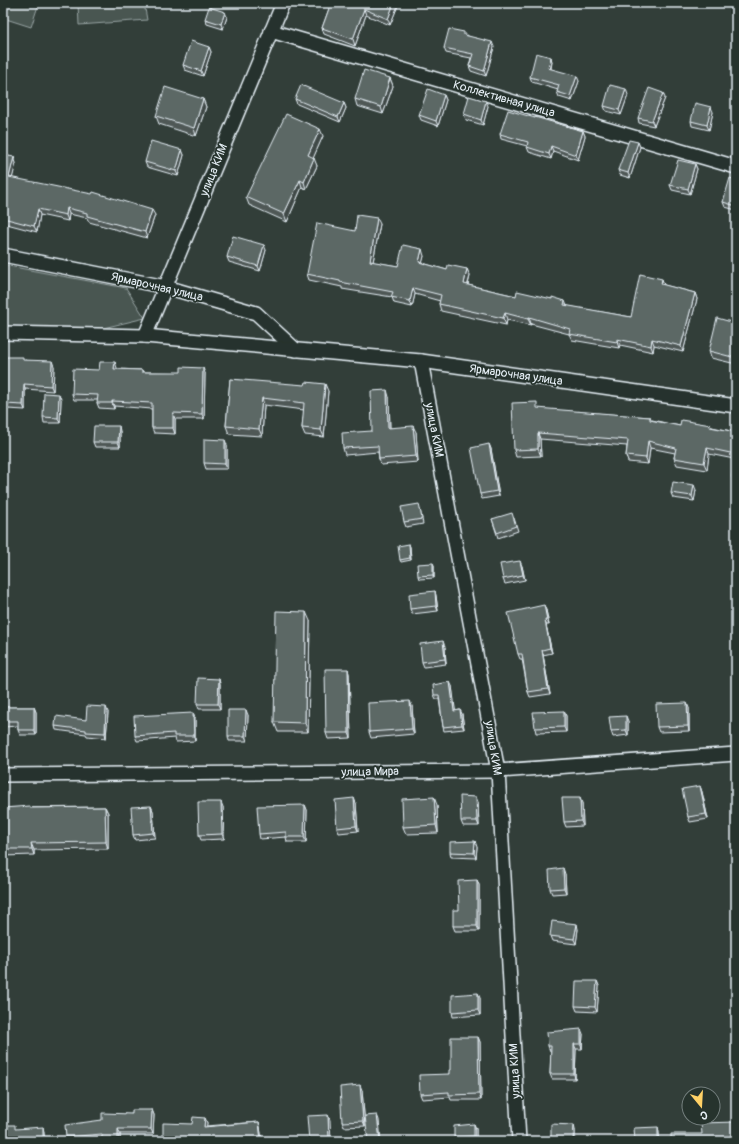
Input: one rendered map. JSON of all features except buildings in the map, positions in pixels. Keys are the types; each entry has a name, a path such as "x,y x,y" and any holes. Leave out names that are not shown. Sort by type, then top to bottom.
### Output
{"street":[{"name":"улица КИМ","path":"145,336 283,3"},
{"name":"Коллективная улица","path":"271,31 736,167"},
{"name":"Ярмарочная улица","path":"3,255 166,287 256,313 296,350"},
{"name":"Ярмарочная улица","path":"3,333 145,336 421,361 736,406"},
{"name":"улица КИМ","path":"421,361 498,771 519,1141"},
{"name":"улица Мира","path":"3,775 498,771 736,754"}],"shaded area":[{"path":"3,3 39,3 31,27 3,18"},
{"path":"78,3 144,3 147,20 79,25"},
{"path":"3,265 126,288 145,318 99,329 3,326"}]}
